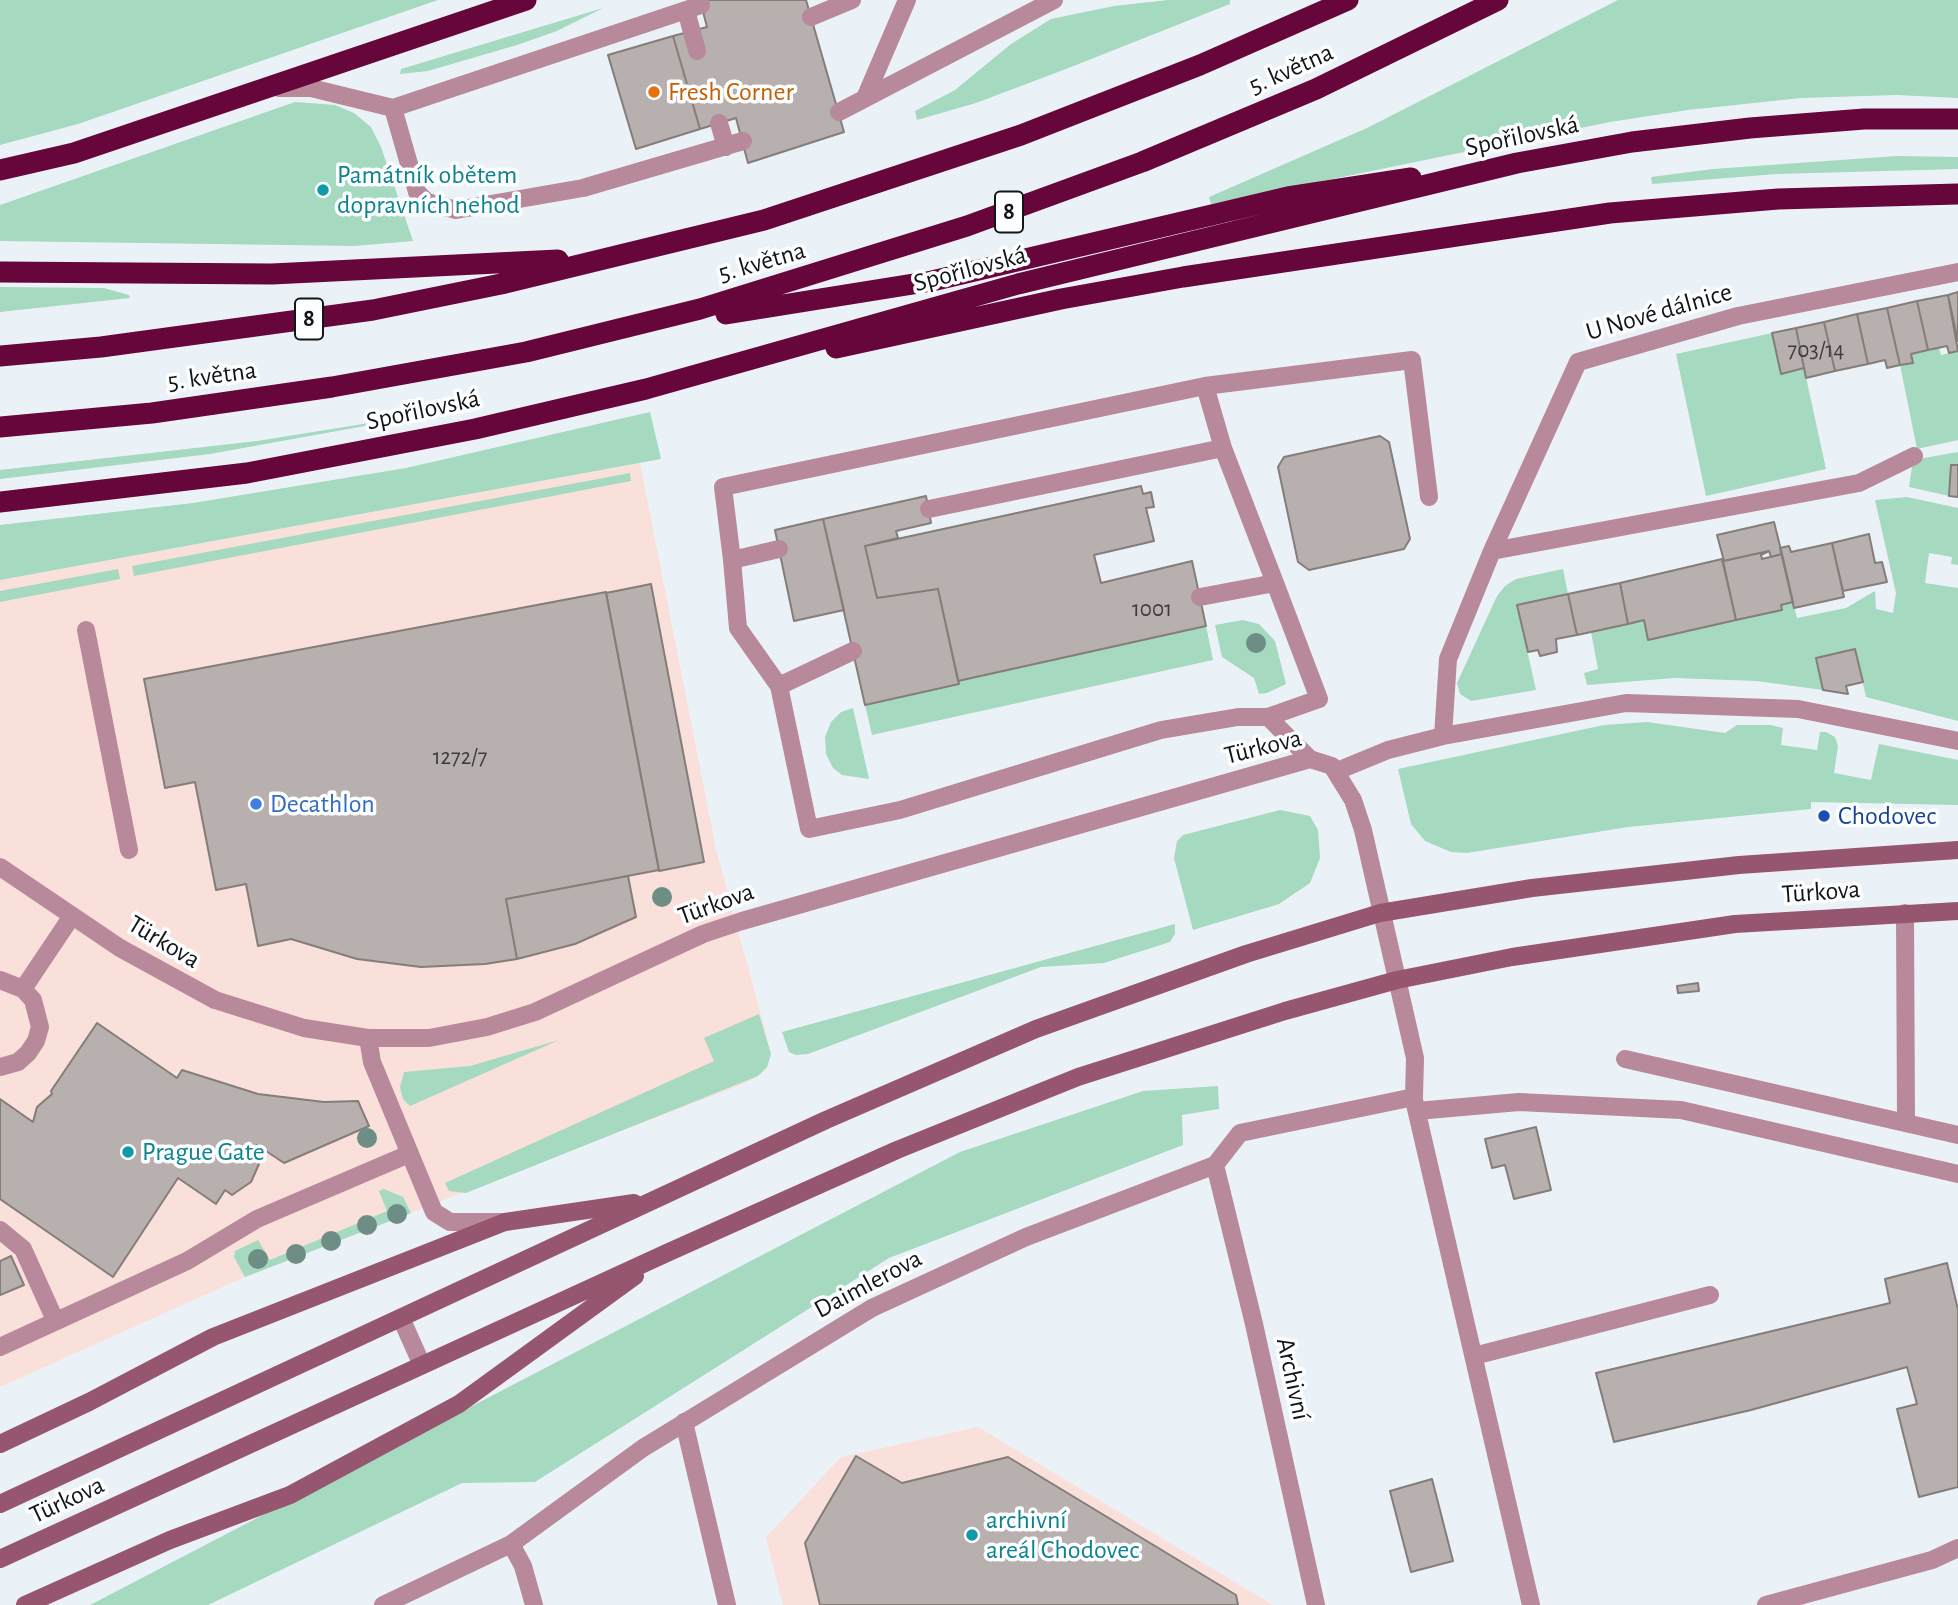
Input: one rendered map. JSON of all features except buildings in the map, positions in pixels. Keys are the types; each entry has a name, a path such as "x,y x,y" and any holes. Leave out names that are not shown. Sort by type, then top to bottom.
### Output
{"highway":[{"path":"0,170 74,153 526,0"},
{"name":"5. května","path":"0,356 101,347 373,310 613,257 764,219 941,163 1200,65 1348,0"},
{"name":"5. května","path":"0,427 152,413 332,387 514,354 607,333 793,283 1057,195 1316,89 1497,0"},
{"name":"Spořilovská","path":"0,502 153,486 292,465 475,429 646,389 1006,288 1517,163 1632,142 1750,128 1864,119 1958,119"},
{"path":"607,333 932,281 1326,190 1517,163"},
{"path":"646,389 1061,299 1183,277 1610,213 1778,198 1958,194"},
{"path":"0,272 272,274 613,257"}],"main road":[{"name":"Türkova","path":"0,1504 826,1120 1036,1029 1233,958 1380,913 1532,888 1656,873 1958,850"},
{"name":"Türkova","path":"0,1559 897,1150 1078,1077 1397,980 1512,957 1735,924 1958,911"},
{"path":"0,1444 89,1402 213,1336 505,1222 654,1200"},
{"path":"25,1605 170,1540 290,1495 459,1404 669,1252"}],"street":[{"path":"811,17 852,0"},
{"path":"865,98 907,0"},
{"path":"839,112 1054,0"},
{"path":"255,93 280,88 311,88 393,108 693,7 697,51"},
{"path":"393,108 417,191 427,202 456,210 583,188 734,144 719,123"},
{"name":"U Nové dálnice","path":"1443,736 1448,659 1492,551 1578,362 1738,316 1958,272"},
{"path":"1205,386 1223,448 1319,699 1268,717 1238,717 1161,730 900,810 808,829 779,686 738,628 723,487 1205,386 1412,360 1429,497"},
{"path":"929,509 1223,448"},
{"path":"1492,551 1859,483 1914,456"},
{"path":"732,560 779,549"},
{"path":"1200,597 1275,583"},
{"path":"86,630 129,850"},
{"path":"779,686 853,651"},
{"path":"1337,771 1388,750 1443,736 1626,703 1798,709 1958,741"},
{"path":"1268,717 1310,759"},
{"name":"Türkova","path":"0,867 142,961 215,1000 304,1028 368,1038 429,1038 488,1027 535,1012 703,934 742,921 1310,759 1325,762 1337,771 1353,800 1363,830 1415,1058 1415,1104 1531,1605"},
{"path":"1905,913 1906,1123"},
{"path":"23,989 72,916"},
{"path":"0,980 23,989 38,1013 36,1041 18,1062 0,1067"},
{"path":"368,1038 372,1062 434,1212 450,1222 505,1222"},
{"path":"1625,1059 1958,1135"},
{"path":"1215,1165 1240,1133 1415,1104 1519,1102 1681,1110 1958,1174"},
{"path":"0,1347 187,1261 257,1219 409,1154"},
{"name":"Daimlerova","path":"383,1605 511,1544 643,1448 872,1308 1026,1237 1215,1165"},
{"name":"Archivní","path":"1215,1165 1254,1324 1316,1605"},
{"path":"0,1230 23,1249 55,1320"},
{"path":"1474,1356 1710,1295"},
{"path":"401,1318 422,1365"},
{"path":"684,1422 727,1605"},
{"path":"511,1544 523,1566 534,1605"},
{"path":"1766,1605 1931,1560 1958,1548"}],"shaded area":[{"path":"640,463 716,849 771,1054 767,1067 758,1076 743,1084 245,1277 0,1387 0,580"},
{"name":"archivní areál Chodovec","path":"978,1427 1273,1605 783,1605 766,1537 841,1457"}],"green space":[{"path":"0,0 438,0 78,124 0,145"},
{"path":"1168,0 1230,0 1230,4 976,103 917,120 915,111 955,90 1011,44 1051,19 1114,6"},
{"path":"1618,0 1958,0 1958,98 1897,95 1801,98 1688,110 1610,122 1211,204 1209,197 1367,128"},
{"path":"603,8 557,31 517,45 428,71 400,74 401,69"},
{"path":"295,102 335,105 354,113 371,127 381,147 413,241 355,246 0,241 0,205"},
{"path":"1897,156 1958,157 1958,169 1777,174 1652,184 1651,177 1713,169"},
{"path":"0,287 104,288 129,295 130,298 0,312"},
{"path":"1772,333 1781,373 1804,368 1826,469 1706,496 1676,354"},
{"path":"1939,348 1941,355 1958,351 1958,440 1917,449 1900,365 1912,363 1911,354"},
{"path":"481,405 210,454 0,479 0,470 257,441"},
{"path":"650,412 661,459 0,580 0,525 193,503 406,468"},
{"path":"1958,452 1958,465 1951,465 1949,496 1909,487 1913,460"},
{"path":"630,473 631,481 134,576 132,566"},
{"path":"1907,497 1958,508 1958,565 1951,564 1952,557 1929,553 1925,583 1958,588 1958,721 1866,697 1855,649 1817,658 1823,690 1756,681 1674,678 1587,685 1584,673 1598,669 1591,632 1644,620 1649,640 1782,610 1781,605 1793,602 1797,618 1846,608 1875,591 1876,609 1893,613 1896,593 1875,500"},
{"path":"118,569 120,579 0,602 0,591"},
{"path":"1563,569 1568,594 1517,605 1536,690 1471,701 1460,694 1457,683 1497,596 1505,586 1516,579"},
{"path":"1243,620 1259,624 1275,641 1286,684 1259,694 1254,678 1222,657 1215,625"},
{"path":"1206,626 1213,660 872,735 865,705 959,685 958,681"},
{"path":"853,708 869,779 842,775 833,768 826,754 825,737 831,722 841,712"},
{"path":"1647,722 1725,733 1737,725 1771,725 1783,728 1781,745 1817,750 1820,732 1826,732 1835,737 1838,746 1834,773 1871,780 1879,744 1958,760 1958,805 1811,802 1811,809 1628,827 1467,853 1451,852 1425,841 1411,824 1398,769 1604,725"},
{"path":"1280,810 1310,816 1318,830 1320,858 1310,883 1279,904 1193,930 1174,858 1177,841 1183,835"},
{"path":"1175,924 1175,934 1170,942 1104,963 1041,967 808,1054 796,1055 789,1052 782,1032"},
{"path":"759,1014 771,1054 767,1067 758,1076 466,1193 449,1191 445,1183 714,1061 704,1038"},
{"path":"559,1040 410,1106 403,1099 400,1087 404,1072 470,1066"},
{"path":"1218,1086 1219,1109 1182,1115 1183,1145 889,1258 535,1482 462,1483 208,1605 90,1605 960,1152 1143,1091"},
{"path":"384,1189 403,1197 411,1213 245,1277 234,1257 235,1251 258,1240 270,1260 387,1211 379,1191"}],"place":[{"name":"Fresh Corner","path":"654,92"},
{"name":"Památník obětem dopravních nehod","path":"323,190"},
{"name":"Decathlon","path":"256,804"},
{"name":"Chodovec","path":"1824,816"},
{"name":"Prague Gate","path":"128,1152"},
{"name":"archivní areál Chodovec","path":"972,1535"}]}
